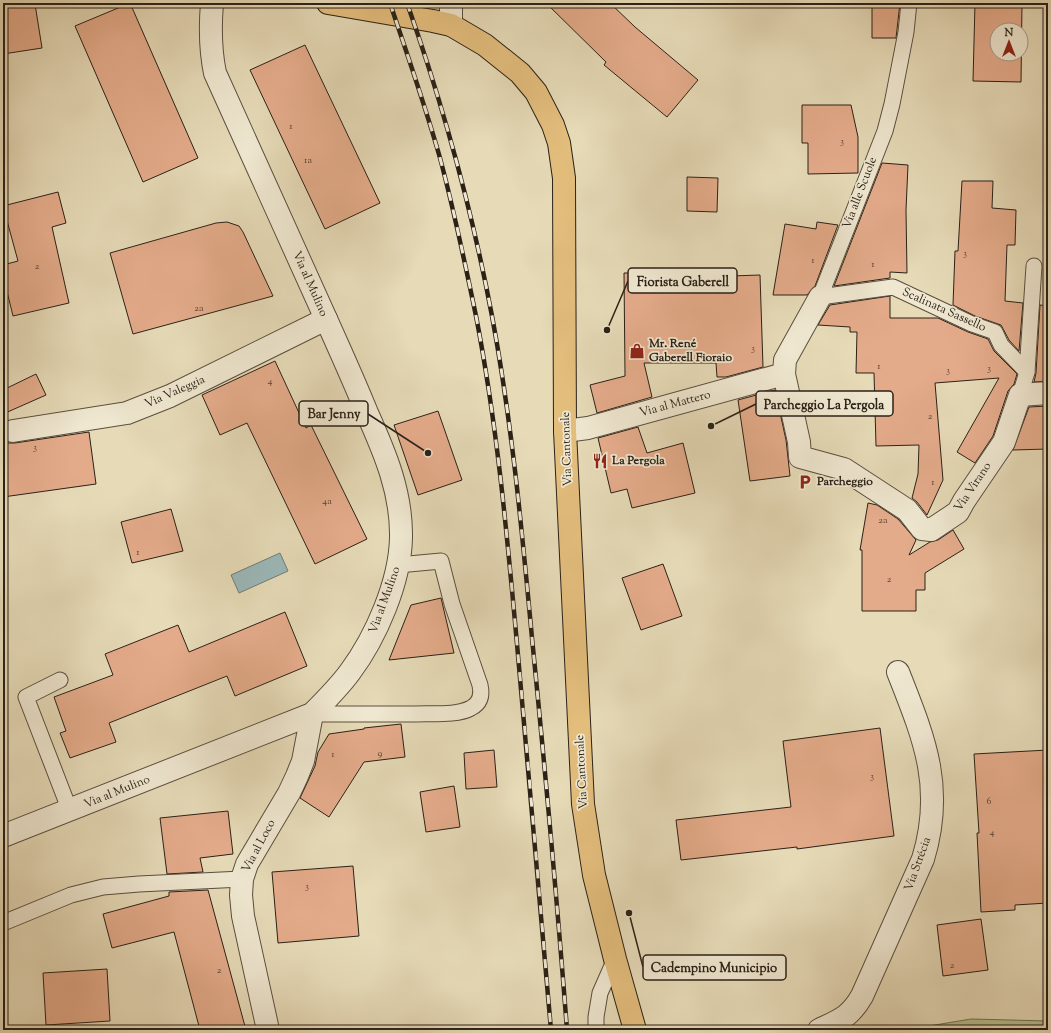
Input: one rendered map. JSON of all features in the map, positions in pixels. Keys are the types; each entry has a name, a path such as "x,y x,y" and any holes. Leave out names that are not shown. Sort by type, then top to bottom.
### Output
{"main road":[{"name":"Via Cantonale","path":"332,4 451,25 485,45 520,73 536,92 553,125 559,143 564,178 565,431 583,804 594,875 635,1030"}],"street":[{"name":"Via al Mulino","path":"3,836 70,811 312,714 349,674 375,633 388,600 398,565 401,539 401,513 395,482 380,443 326,319 215,73 211,57 210,40 212,3"},
{"path":"451,3 451,25"},
{"name":"Via alle Scuole","path":"784,374 785,360 820,297"},
{"name":"Via Valeggia","path":"13,431 127,413 170,396 326,319"},
{"name":"Via al Mattero","path":"565,431 588,428 784,374"},
{"name":"Via Virano","path":"784,374 799,442 800,457 844,469 907,510 922,529 931,530 958,512 1004,442 1020,395"},
{"path":"1020,395 1048,393"},
{"name":"Via Strécia","path":"819,1030 846,1017 856,1008 923,859 929,841 932,822 929,762 919,726 898,672"},
{"name":"Via al Loco","path":"268,1030 243,916 241,895 242,879 246,864 289,793 297,776 302,761 312,714"}],"lane":[{"name":"Via alle Scuole","path":"820,297 885,131 892,104 906,32 909,3"},
{"path":"1020,395 1027,372 1034,266"},
{"name":"Scalinata Sassello","path":"820,297 893,287 972,324 995,332 1001,345 1027,372"},
{"path":"312,714 441,713 463,711 478,704 481,693 480,685 452,604 441,561 398,565"},
{"path":"60,680 26,697 70,811"},
{"path":"3,923 71,895 103,887 242,879"},
{"path":"596,1030 596,1017 600,993 615,959"}],"green space":[{"path":"971,1019 1048,1021 1048,1030 905,1030"}],"water":[{"path":"280,553 288,571 239,593 231,575"}],"building":[{"path":"130,3 198,158 143,182 75,26"},
{"path":"546,3 610,3 635,27 698,80 667,117 604,65 606,62"},
{"path":"872,3 900,3 896,38 872,38"},
{"path":"975,3 1022,3 1022,22 989,22 989,62 1021,62 1021,82 973,81"},
{"path":"25,4 35,4 42,48 3,54 3,8"},
{"path":"305,45 380,203 325,229 250,70"},
{"path":"802,105 851,105 858,137 858,173 808,174 808,143 802,143"},
{"path":"882,163 908,165 906,210 907,273 890,272 890,278 834,286"},
{"path":"687,177 718,178 717,212 687,211"},
{"path":"962,181 993,181 992,208 1016,210 1015,245 1007,245 1005,301 1023,303 1019,351 1009,340 1001,325 975,316 953,305 955,251 958,251"},
{"path":"58,192 66,223 52,227 69,303 13,316 3,275 3,265 18,261 3,206"},
{"path":"227,222 239,226 243,232 273,296 133,334 110,253 216,223"},
{"path":"817,222 838,225 815,286 807,295 773,295 785,224 816,229"},
{"path":"624,273 671,273 671,278 760,275 763,367 726,377 717,377 716,363 644,363 652,397 597,413 590,385 625,376"},
{"path":"890,296 890,318 938,318 968,332 988,339 994,351 1017,374 1014,384 1008,391 993,436 975,463 957,452 999,378 935,383 943,480 927,515 912,498 918,474 919,445 876,446 874,373 856,373 857,332 850,332 850,327 818,325 830,305"},
{"path":"1040,305 1048,306 1048,381 1034,382 1036,373"},
{"path":"275,361 306,428 311,425 367,539 315,564 247,423 220,435 202,395"},
{"path":"36,374 46,395 3,414 3,390"},
{"path":"775,390 786,440 790,476 750,481 738,400"},
{"path":"1048,406 1048,449 1013,450 1029,407"},
{"path":"438,411 462,480 418,495 394,425"},
{"path":"638,427 647,453 683,443 695,493 632,508 627,489 611,493 598,438"},
{"path":"89,432 96,484 3,497 3,443 15,443"},
{"path":"868,503 877,505 898,519 916,540 909,555 930,542 938,540 953,530 964,549 925,573 925,590 916,590 916,611 862,611 862,550 860,550"},
{"path":"171,509 183,551 132,563 121,522"},
{"path":"663,564 682,616 641,630 622,578"},
{"path":"441,598 454,653 389,660 411,605"},
{"path":"285,612 307,666 235,696 227,676 109,723 116,742 70,758 60,733 66,731 54,697 113,675 105,654 178,625 189,652"},
{"path":"401,724 405,757 364,762 329,817 300,798 315,766 318,752 329,734"},
{"path":"880,728 894,836 797,849 797,847 681,860 676,820 791,807 783,741"},
{"path":"494,750 497,787 466,789 464,753"},
{"path":"1048,750 1048,903 1015,905 1015,910 981,912 977,833 979,833 974,754"},
{"path":"454,786 460,827 426,832 420,792"},
{"path":"228,811 233,854 200,858 203,872 167,874 160,818"},
{"path":"353,866 359,936 278,943 272,872"},
{"path":"208,890 246,1030 200,1030 174,932 112,948 103,914 169,896 169,892"},
{"path":"981,919 988,970 943,976 937,925"},
{"path":"107,969 110,1021 46,1025 43,973"}],"waterway":[{"path":"942,1030 952,1030"}],"railway":[{"path":"390,3 440,158 476,316 490,397 501,479 509,562 551,1030"},
{"path":"407,3 433,80 456,158 484,276 499,356 516,477 551,834 567,1030"}],"place":[{"name":"Fiorista Gaberell","path":"607,330"},
{"name":"Mr. René Gaberell Fioraio","path":"637,351"},
{"name":"Parcheggio La Pergola","path":"711,426"},
{"name":"Bar Jenny","path":"428,453"},
{"name":"La Pergola","path":"600,461"},
{"name":"Parcheggio","path":"805,482"},
{"name":"Cadempino Municipio","path":"629,913"}]}
